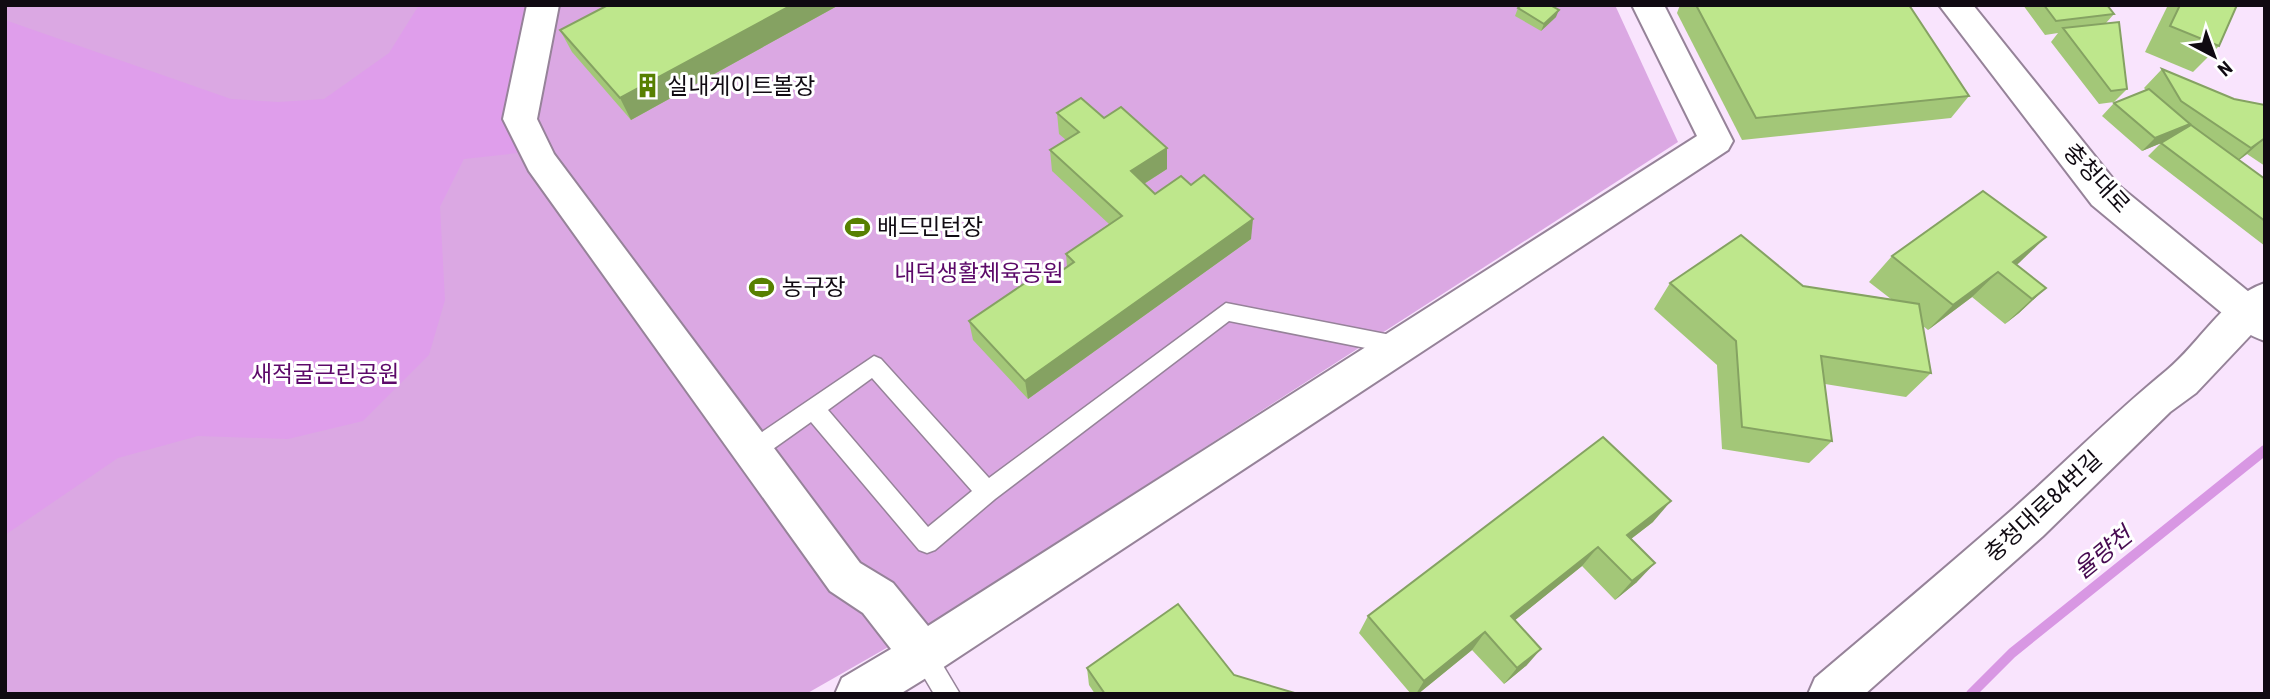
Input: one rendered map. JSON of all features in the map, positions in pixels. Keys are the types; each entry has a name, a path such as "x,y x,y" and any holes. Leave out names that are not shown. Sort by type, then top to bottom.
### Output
{"street":[{"path":"543,5 520,119 541,162 845,577 878,598 923,655"},
{"path":"858,694 923,655 1716,141 1648,5"},
{"name":"충청대로","path":"1955,5 2105,195 2259,312"},
{"name":"충청대로84번길","path":"1831,694 2028,522 2156,400 2182,381 2259,312"}],"lane":[{"path":"813,408 927,542 987,492 1226,312 1401,345"},
{"path":"751,452 874,365 987,492"},
{"path":"923,655 948,694"}],"green space":[{"path":"5,5 1615,5 1678,142 953,610 806,694 5,694"},
{"name":"새적굴근린공원","path":"419,5 546,5 518,153 464,159 440,207 445,300 429,355 363,421 288,439 198,436 118,458 5,535 5,20 231,99 278,102 324,99 389,53"}],"building":[{"name":"실내게이트볼장","path":"608,5 792,5 620,98 560,30"},
{"path":"1521,5 1550,5 1559,10 1544,24 1518,8"},
{"path":"1696,5 1909,5 1969,96 1756,118"},
{"path":"2044,5 2107,5 2114,14 2056,21"},
{"path":"2180,5 2237,5 2219,46 2170,26"},
{"path":"2119,22 2127,89 2111,91 2063,28"},
{"path":"2162,69 2234,99 2265,105 2265,138 2251,148 2181,101"},
{"path":"2149,89 2190,124 2155,138 2114,103"},
{"path":"1081,98 1104,118 1121,107 1167,148 1131,171 1155,194 1181,176 1191,185 1204,175 1253,219 1025,381 969,321 1053,264 1064,269 1074,262 1066,254 1122,216 1050,150 1079,132 1057,113"},
{"path":"2191,125 2265,179 2265,221 2161,143"},
{"path":"1983,191 2046,237 2013,262 2046,288 2032,299 1998,272 1953,305 1892,256"},
{"path":"1741,235 1803,286 1919,304 1931,373 1821,356 1832,441 1742,427 1736,341 1670,283"},
{"path":"1603,437 1671,501 1627,535 1655,563 1632,581 1598,547 1511,616 1541,649 1517,668 1485,632 1424,681 1368,616"},
{"path":"1178,604 1234,675 1298,694 1105,694 1087,668"}],"waterway":[{"name":"율량천","path":"1971,694 2012,653 2265,450"}],"place":[{"name":"실내게이트볼장","path":"647,86"},
{"name":"배드민턴장","path":"857,227"},
{"name":"농구장","path":"762,287"}],"park label":[{"name":"내덕생활체육공원","path":"979,273"}]}
